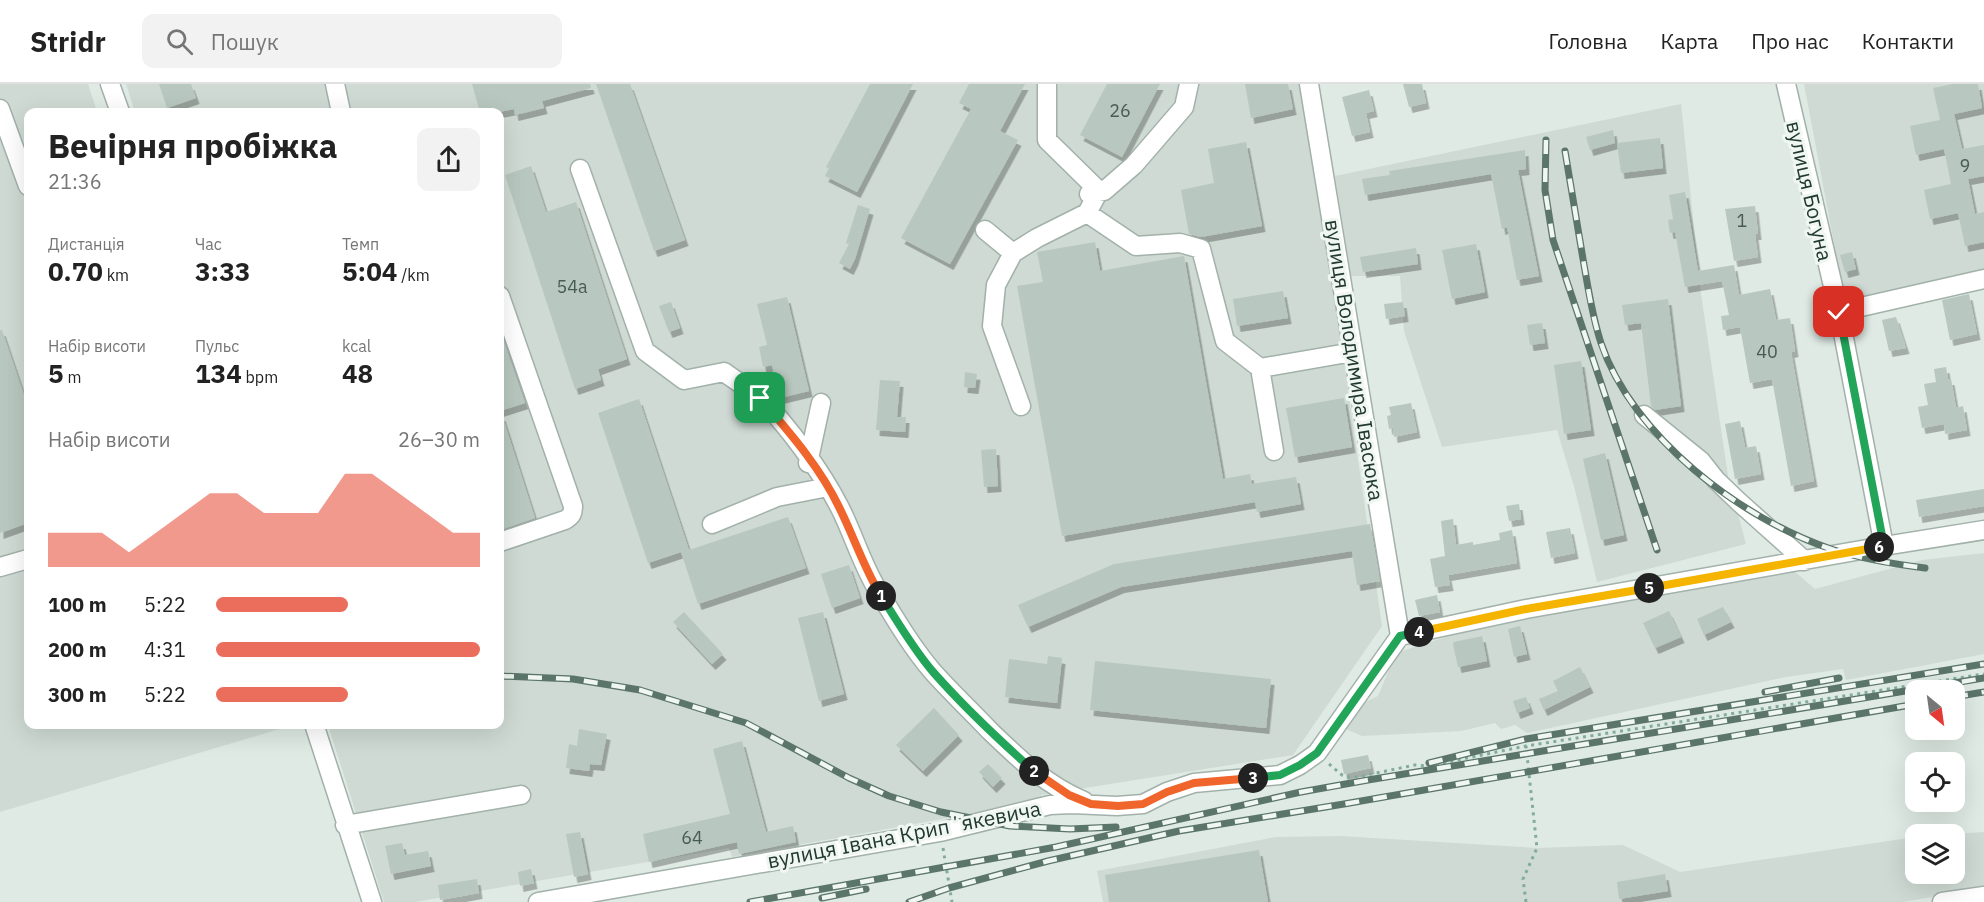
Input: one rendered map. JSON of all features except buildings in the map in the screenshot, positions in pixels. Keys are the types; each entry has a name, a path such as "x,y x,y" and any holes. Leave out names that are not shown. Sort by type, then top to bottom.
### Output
{"street":[{"path":"111,84 119,108"},
{"path":"335,84 340,108"},
{"path":"1047,84 1047,140 1090,200 1137,246 1180,243 1201,249 1225,341 1260,368 1274,451"},
{"path":"1021,406 992,327 996,285 1013,253 1104,191 1134,165 1184,107 1190,84"},
{"name":"вулиця Володимира Івасюка","path":"1309,84 1400,636"},
{"name":"вулиця Богуна","path":"1786,84 1839,312 1884,546"},
{"path":"0,109 24,175"},
{"path":"580,169 645,351 684,380 724,372 760,398 790,434 828,487 875,587 933,672 1035,773 1069,795 1091,804"},
{"path":"985,230 1013,253"},
{"path":"1839,312 1984,279"},
{"path":"504,308 573,506 573,512 566,520 504,541"},
{"path":"1260,368 1353,352"},
{"path":"808,461 821,403"},
{"path":"1644,415 1701,461 1716,480 1805,561"},
{"path":"712,524 777,497 828,487"},
{"path":"1400,636 1526,609 1984,530"},
{"path":"0,567 24,560"},
{"name":"вулиця Івана Крипʼякевича","path":"538,902 940,832 1050,805 1143,804 1167,792 1194,783 1280,775 1317,753 1400,636"},
{"path":"316,729 372,902"},
{"path":"345,825 521,795"},
{"path":"1942,902 1984,896"}],"path":[{"path":"1317,753 1342,776 1357,777 1415,765 1428,766 1526,746 1984,674"},
{"path":"1526,746 1537,848 1523,879 1526,902"},
{"path":"940,832 952,902"}],"shaded area":[{"path":"0,84 88,84 96,108 24,108 24,729 280,729 0,812"},
{"path":"126,84 1304,84 1382,626 1293,755 1041,795 1041,801 732,857 729,848 415,902 384,902 329,729 504,729 504,108 134,108"},
{"path":"1804,84 1984,84 1984,271 1845,302"},
{"path":"1681,104 1701,294 1728,476 1746,544 1597,582 1575,490 1557,430 1442,447 1404,331 1400,276 1351,276 1335,176"},
{"path":"1984,553 1984,654 1846,680 1843,669 1786,677 1527,733 1515,725 1501,729 1495,723 1461,731 1362,736 1346,729 1361,704 1378,696 1396,653 1498,620 1794,571 1815,589 1922,560"},
{"path":"1984,832 1984,888 1903,902 1103,902 1097,871 1276,837 1340,836 1537,848 1623,845 1680,872 1905,838 1905,884 1965,884 1965,833"}],"railway":[{"path":"1546,140 1545,190 1553,240 1657,550"},
{"path":"1565,151 1595,322 1601,343 1616,377 1637,410 1694,470 1761,517 1831,549 1854,556 1925,568"},
{"path":"1429,763 1526,739 1984,664"},
{"path":"504,676 573,679 640,690 746,723 849,778 889,796 941,812 1010,826 1070,829 1116,827"},
{"path":"1765,692 1839,678"},
{"path":"750,902 1056,847 1301,792 1984,678"},
{"path":"1965,695 1984,692"},
{"path":"909,902 949,888 1048,861 1179,831 1905,706"},
{"path":"822,898 866,889"}],"route":[{"path":"760,398 790,434 828,487 840,508 875,587 933,672 1035,773 1069,795 1091,804 1118,806 1143,804 1167,792 1194,783 1280,775 1300,765 1317,753 1400,636 1526,609 1884,546 1839,312"}]}
